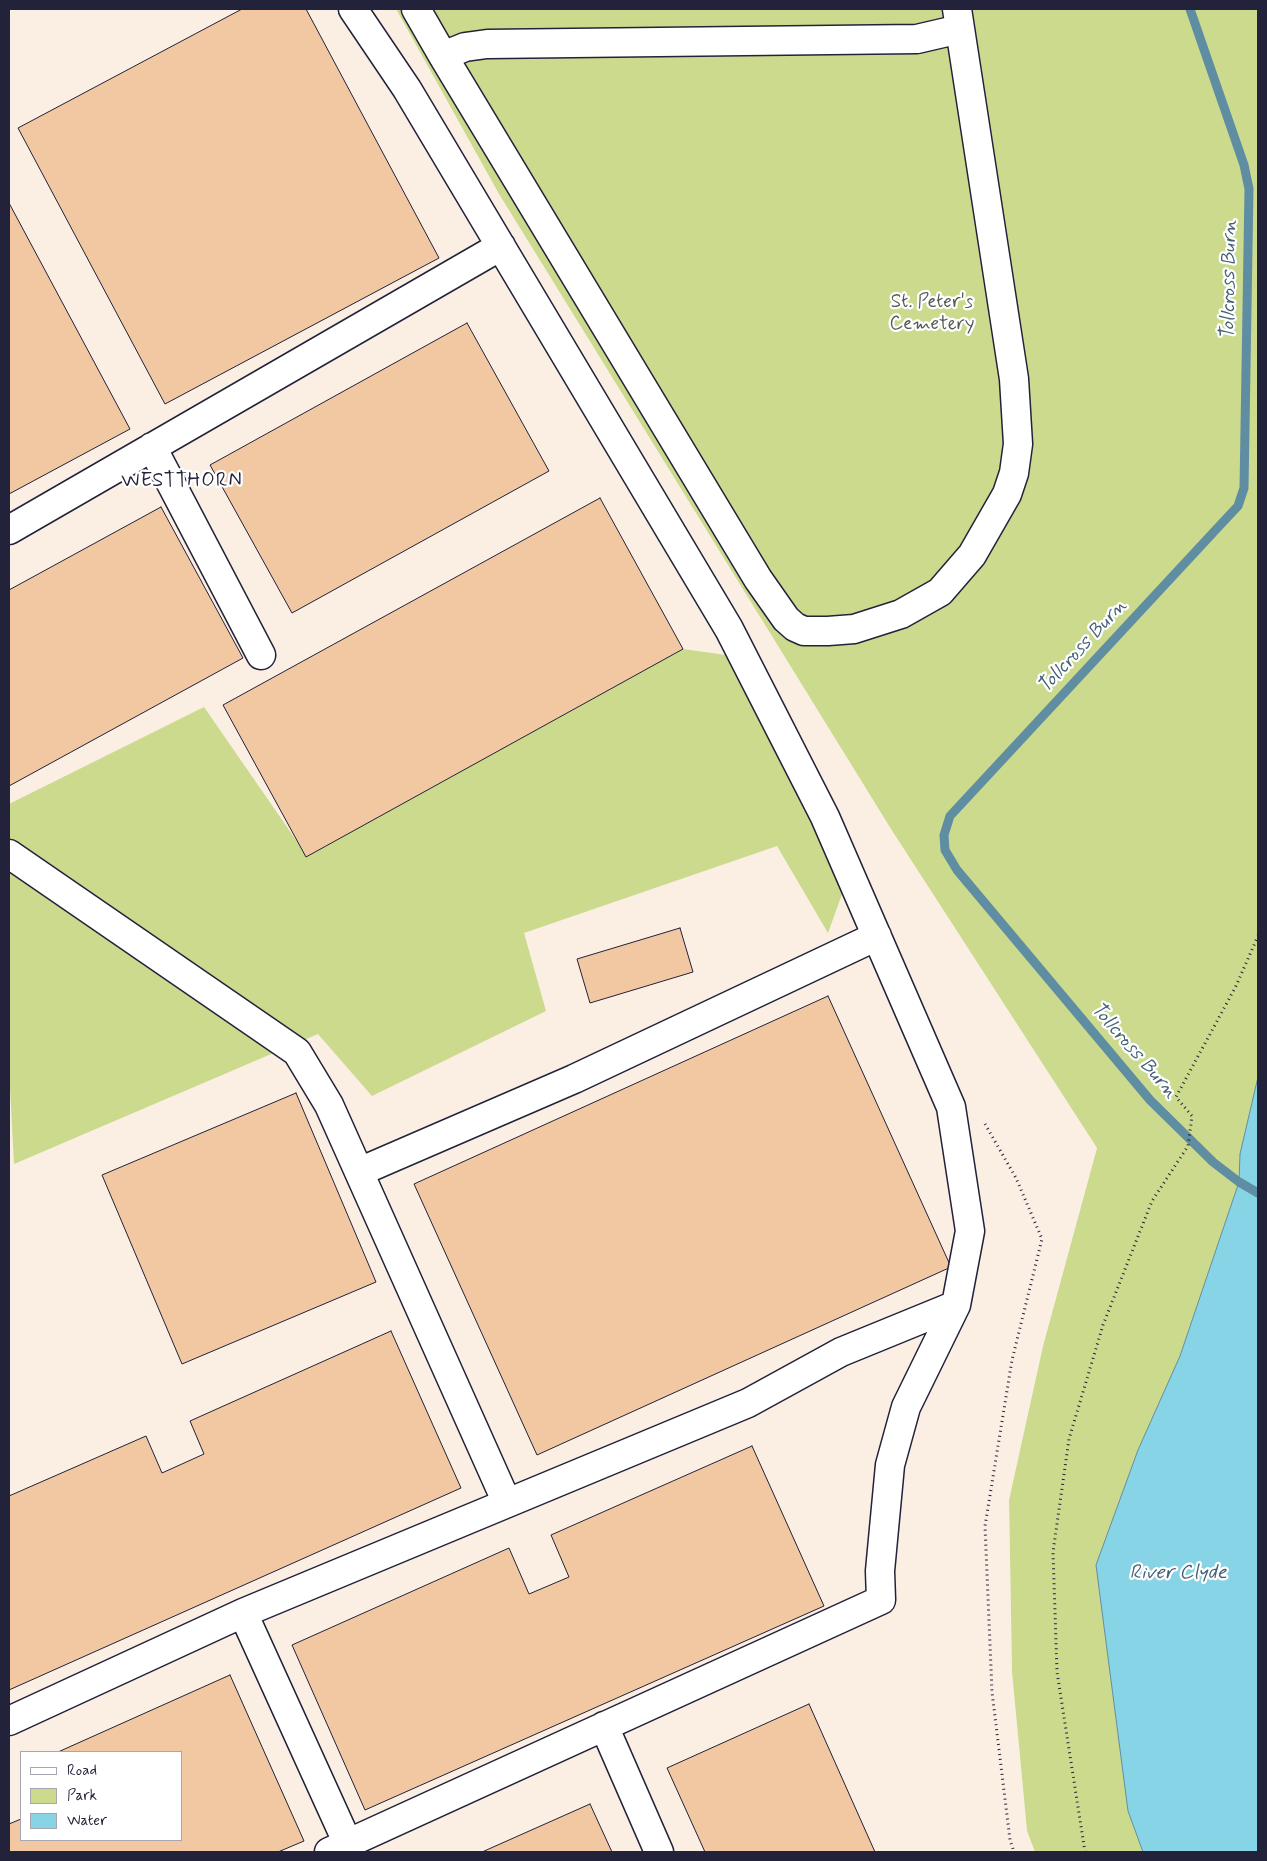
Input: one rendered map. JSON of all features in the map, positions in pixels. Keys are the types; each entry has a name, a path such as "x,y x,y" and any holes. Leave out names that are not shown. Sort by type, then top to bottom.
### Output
{"lane":[{"path":"243,1613 357,1845 604,1726 881,1600 880,1571 890,1465 906,1407 956,1305 970,1231 951,1108 825,817 729,629 408,89 354,9"},
{"path":"416,9 443,56 758,579 786,619 795,627 804,631 854,628 893,617 925,602 940,592 972,555 1007,494 1014,473 1018,444 1014,379 958,19 917,39 487,44 465,47 443,56"},
{"path":"9,530 501,246"},
{"path":"152,447 261,655"},
{"path":"9,854 297,1052 329,1105 507,1503"},
{"path":"359,1172 574,1079 877,936"},
{"path":"9,1721 243,1613 748,1403 841,1352 956,1305"},
{"path":"604,1726 659,1852"}],"path":[{"path":"1086,1852 1077,1812 1057,1672 1053,1552 1070,1439 1103,1325 1152,1201 1188,1146 1192,1116 1176,1097 1236,986 1258,936"},
{"path":"951,1108 974,1104 1016,1178 1042,1239 1012,1360 985,1526 992,1692 1010,1840 1014,1852"}],"shaded area":[{"name":"WESTTHORN","path":"9,9 396,9 499,194 891,829 1097,1148 1043,1346 1009,1500 1012,1672 1027,1831 1035,1852 9,1852"}],"green space":[{"name":"St. Peter's Cemetery","path":"396,9 1258,9 1258,1077 1240,1154 1239,1182 1180,1356 1138,1450 1096,1565 1128,1811 1143,1852 1035,1852 1027,1831 1012,1672 1009,1500 1043,1346 1097,1148 891,829 499,194"},
{"path":"683,649 733,656 846,883 828,933 777,846 524,933 546,1011 372,1096 318,1034 14,1164 9,1069 9,804 204,707 307,856"}],"water":[{"name":"River Clyde","path":"1258,1077 1258,1852 1143,1852 1128,1811 1096,1565 1138,1450 1180,1356 1239,1182 1240,1154"}],"building":[{"path":"242,9 306,9 439,258 165,404 18,128"},
{"path":"9,203 130,429 9,494"},
{"path":"467,323 549,471 292,613 210,465"},
{"path":"600,498 683,649 306,857 223,705"},
{"path":"161,507 243,658 9,786 9,590"},
{"path":"680,928 693,972 590,1003 577,959"},
{"path":"828,996 951,1267 537,1455 414,1184"},
{"path":"296,1093 376,1282 182,1364 102,1175"},
{"path":"391,1331 461,1488 9,1690 9,1496 146,1436 162,1473 204,1454 190,1421"},
{"path":"752,1446 824,1606 365,1810 292,1645 509,1548 529,1594 569,1577 551,1535"},
{"path":"230,1675 304,1841 278,1852 9,1852 9,1824 20,1819 20,1841 182,1841 182,1751 60,1751"},
{"path":"809,1704 875,1852 705,1852 667,1768"},
{"path":"590,1804 612,1852 482,1852"}],"waterway":[{"name":"Tollcross Burn","path":"1190,9 1244,165 1249,189 1244,488 1238,506 950,816 944,835 945,850 957,870 1150,1100 1213,1162 1239,1182 1258,1193"}],"district":[{"name":"WESTTHORN","path":"182,482"}]}
